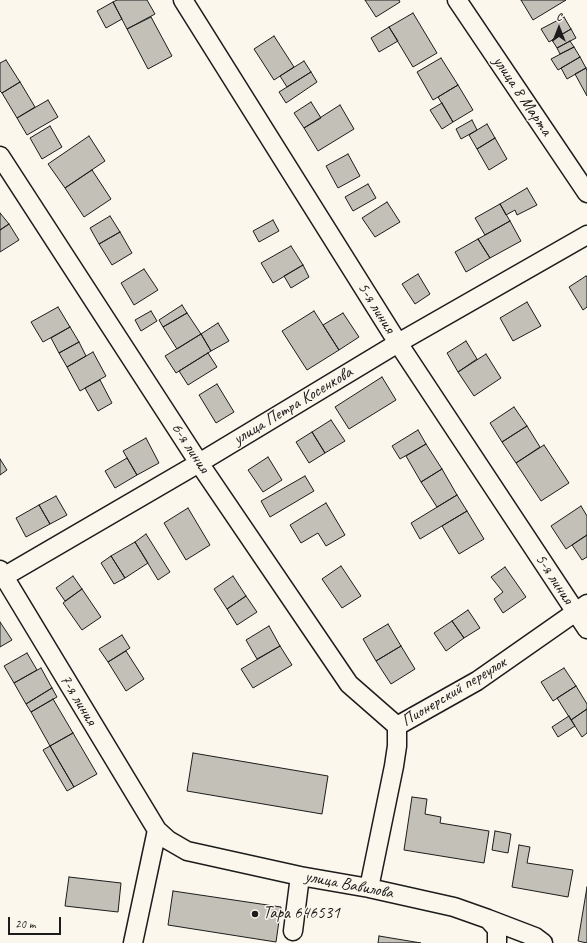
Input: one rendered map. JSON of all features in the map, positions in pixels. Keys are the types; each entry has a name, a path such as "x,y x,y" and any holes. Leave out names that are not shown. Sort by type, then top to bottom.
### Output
{"street":[{"name":"5-я линия","path":"183,0 398,343 581,608 587,629"},
{"name":"улица 8 Марта","path":"458,0 587,193"},
{"name":"6-я линия","path":"0,156 199,463 349,684 397,726"},
{"name":"улица Петра Косенкова","path":"1,575 199,463 398,343 587,235"},
{"name":"7-я линия","path":"1,575 157,830"},
{"name":"Пионерский переулок","path":"369,888 398,746 397,726 477,681 581,608"},
{"name":"улица Вавилова","path":"157,830 168,840 187,851 300,876 369,888 454,908 535,937 543,943"},
{"path":"133,943 157,830"},
{"path":"293,931 300,876"},
{"path":"488,919 497,928 497,943"}],"building":[{"path":"117,0 147,0 155,14 127,29 113,2"},
{"path":"365,0 399,0 400,2 376,17"},
{"path":"521,0 566,0 533,20"},
{"path":"113,2 122,19 106,28 97,11"},
{"path":"413,13 437,53 413,67 389,27"},
{"path":"151,17 172,56 148,69 127,29"},
{"path":"564,17 571,29 549,42 541,29"},
{"path":"389,27 398,41 379,52 371,38"},
{"path":"571,29 576,38 557,48 552,40"},
{"path":"274,36 294,67 274,80 254,49"},
{"path":"570,41 574,47 560,54 557,48"},
{"path":"574,47 580,57 558,70 551,59"},
{"path":"580,57 586,68 567,79 561,68"},
{"path":"441,58 458,85 433,100 417,72"},
{"path":"6,60 20,82 2,93 0,91 0,63"},
{"path":"304,61 311,72 287,87 280,76"},
{"path":"586,68 587,71 587,96 575,74"},
{"path":"311,72 317,82 286,103 279,92"},
{"path":"20,82 35,107 17,118 2,93"},
{"path":"458,85 473,110 453,122 438,97"},
{"path":"48,100 58,117 27,135 17,118"},
{"path":"311,102 321,118 304,128 294,113"},
{"path":"442,103 453,122 442,129 430,110"},
{"path":"340,105 354,129 318,151 304,128"},
{"path":"472,120 477,130 461,139 456,129"},
{"path":"487,124 495,138 477,149 469,135"},
{"path":"50,126 62,147 42,159 30,138"},
{"path":"89,136 105,161 65,188 48,164"},
{"path":"495,138 507,159 489,170 477,149"},
{"path":"348,154 360,176 338,188 326,166"},
{"path":"92,170 111,199 84,217 65,188"},
{"path":"368,184 376,198 353,211 345,197"},
{"path":"527,188 537,205 517,215 515,210 506,215 500,204"},
{"path":"387,202 400,222 375,237 362,218"},
{"path":"500,204 510,221 485,235 475,218"},
{"path":"0,213 9,224 0,230"},
{"path":"110,216 120,232 99,244 90,228"},
{"path":"273,220 279,231 259,242 253,231"},
{"path":"510,221 521,241 490,258 478,239"},
{"path":"9,224 19,240 0,252 0,230"},
{"path":"120,232 132,253 112,265 99,244"},
{"path":"478,239 490,258 466,272 455,252"},
{"path":"291,246 303,265 273,283 261,263"},
{"path":"303,265 309,277 291,288 284,276"},
{"path":"144,269 158,290 134,305 121,283"},
{"path":"418,274 430,294 415,304 402,284"},
{"path":"586,276 587,307 583,310 569,287"},
{"path":"527,302 541,326 513,341 500,318"},
{"path":"182,305 187,313 163,327 159,320"},
{"path":"58,307 70,327 43,342 31,322"},
{"path":"151,311 157,321 141,331 135,320"},
{"path":"314,311 339,350 307,370 282,331"},
{"path":"187,313 201,334 177,349 163,327"},
{"path":"343,313 359,337 339,350 323,325"},
{"path":"218,323 229,341 211,351 201,334"},
{"path":"70,327 79,342 59,353 51,338"},
{"path":"201,334 211,351 176,373 165,356"},
{"path":"466,341 477,359 458,372 447,353"},
{"path":"79,342 86,356 67,367 59,353"},
{"path":"93,352 106,376 80,391 67,367"},
{"path":"208,353 217,367 188,385 179,371"},
{"path":"486,354 501,378 474,396 458,372"},
{"path":"382,377 396,400 349,429 335,407"},
{"path":"100,380 112,403 98,411 85,388"},
{"path":"217,384 234,412 216,423 199,395"},
{"path":"514,407 527,426 502,442 490,423"},
{"path":"331,420 345,441 325,453 312,432"},
{"path":"527,426 540,447 516,463 502,442"},
{"path":"418,430 426,444 400,459 392,446"},
{"path":"312,432 325,453 309,463 296,442"},
{"path":"146,438 159,463 137,475 123,451"},
{"path":"426,444 442,469 421,482 406,456"},
{"path":"544,445 569,483 541,501 516,463"},
{"path":"268,457 282,480 263,492 248,470"},
{"path":"127,458 137,475 115,488 105,471"},
{"path":"0,459 7,470 0,475"},
{"path":"442,469 457,495 437,507 421,482"},
{"path":"305,476 314,491 270,517 261,501"},
{"path":"457,495 467,511 420,539 411,523"},
{"path":"56,496 67,515 50,524 39,505"},
{"path":"326,503 345,535 326,546 318,533 301,543 290,525"},
{"path":"39,505 50,524 26,537 16,518"},
{"path":"581,506 587,516 587,535 566,549 551,526"},
{"path":"188,508 210,545 186,560 164,523"},
{"path":"467,511 484,539 459,554 442,526"},
{"path":"146,534 170,572 158,580 135,542"},
{"path":"587,535 587,557 582,560 572,545"},
{"path":"135,542 148,563 125,578 111,556"},
{"path":"111,556 125,578 114,584 101,563"},
{"path":"341,566 361,596 342,608 322,579"},
{"path":"505,567 526,597 503,613 494,599 503,592 491,577"},
{"path":"73,576 82,589 65,601 56,588"},
{"path":"233,576 246,596 227,609 214,589"},
{"path":"82,589 101,617 82,630 63,603"},
{"path":"246,596 257,612 237,625 227,609"},
{"path":"468,610 480,628 464,638 452,621"},
{"path":"452,621 464,638 446,651 434,633"},
{"path":"0,622 12,640 0,647"},
{"path":"388,624 401,646 376,661 363,639"},
{"path":"269,626 280,646 257,659 246,640"},
{"path":"122,635 130,648 108,662 99,649"},
{"path":"280,646 292,665 253,688 241,669"},
{"path":"401,646 415,669 391,684 376,661"},
{"path":"126,651 144,679 126,691 108,662"},
{"path":"27,653 37,670 14,683 4,666"},
{"path":"41,668 52,688 26,704 14,683"},
{"path":"564,668 576,686 553,701 541,682"},
{"path":"576,686 587,704 587,709 571,720 557,698"},
{"path":"52,688 57,697 31,712 26,704"},
{"path":"53,699 73,733 50,746 31,712"},
{"path":"587,709 587,733 582,737 571,720"},
{"path":"569,716 575,726 558,737 552,727"},
{"path":"73,733 97,774 74,787 50,746"},
{"path":"50,746 74,787 67,791 43,750"},
{"path":"193,753 328,776 322,814 187,791"},
{"path":"412,797 427,799 425,814 441,817 440,823 489,831 484,863 404,850"},
{"path":"495,831 511,834 508,853 492,850"},
{"path":"519,845 530,847 527,863 573,870 568,897 512,887"},
{"path":"69,877 121,883 118,912 65,906"},
{"path":"587,887 587,943 578,941"},
{"path":"173,891 281,907 276,942 168,925"},
{"path":"379,936 421,943 378,943"}],"place":[{"name":"Тара 646531","path":"255,914"}]}
